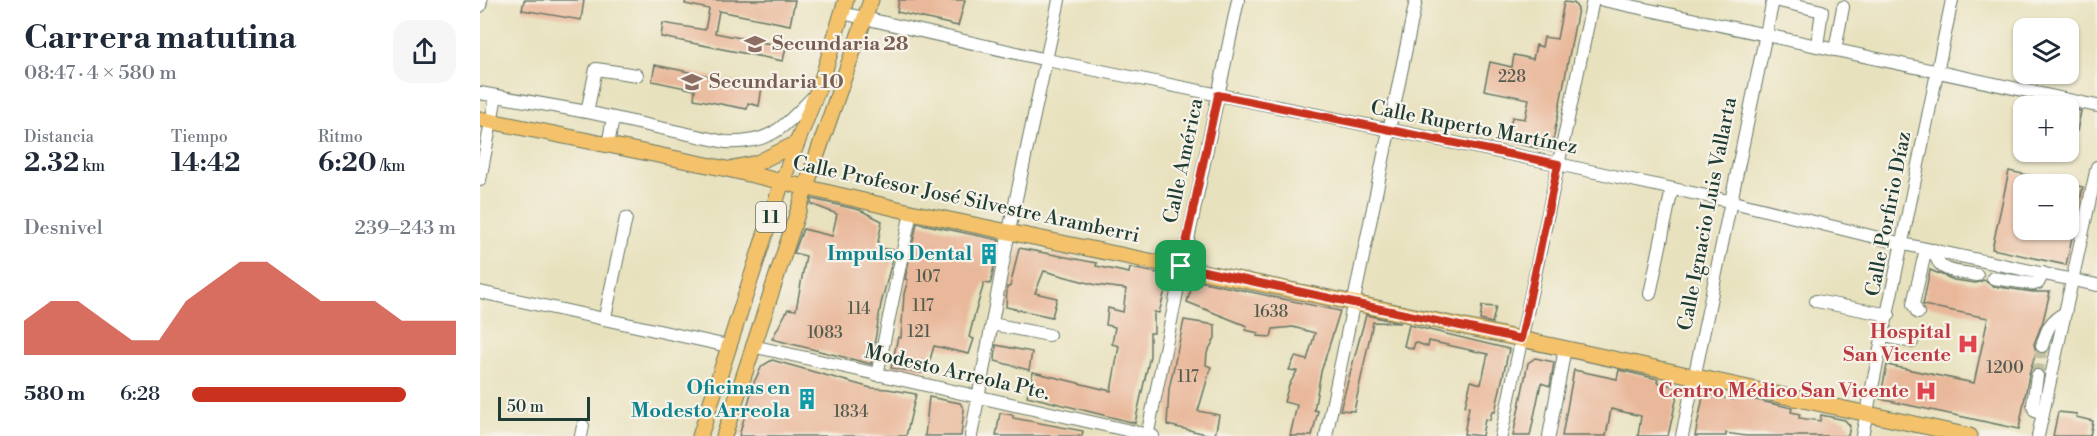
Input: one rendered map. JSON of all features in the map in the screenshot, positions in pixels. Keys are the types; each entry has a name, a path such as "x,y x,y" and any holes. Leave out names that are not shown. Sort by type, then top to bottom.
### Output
{"main road":[{"name":"11","path":"724,436 805,188 871,0"},
{"name":"11","path":"700,436 782,182 816,95 844,7"},
{"name":"Calle Profesor José Silvestre Aramberri","path":"486,121 727,169 911,212 1181,266 1971,436"},
{"path":"727,169 757,163 797,143"}],"street":[{"path":"480,6 481,0"},
{"path":"971,436 1009,231 1059,0"},
{"name":"Calle América","path":"1149,436 1181,266 1238,0"},
{"path":"1326,436 1416,0"},
{"path":"1501,436 1593,0"},
{"path":"1603,0 2097,106"},
{"path":"1774,0 1822,11 1817,46"},
{"name":"Calle Ignacio Luis Vallarta","path":"1682,436 1696,377 1729,201 1774,0"},
{"name":"Calle Porfirio Díaz","path":"1862,436 1904,244 1952,0"},
{"name":"Calle Ruperto Martínez","path":"844,7 866,19 1047,60 1558,164 1729,201 1930,250 2097,285"},
{"path":"1835,50 1843,7"},
{"path":"587,112 596,69 637,75"},
{"path":"480,93 587,112 725,142 753,142 776,133 816,95"},
{"path":"480,180 486,121 496,96"},
{"path":"608,145 613,118"},
{"path":"2038,436 2072,280 2093,203 2097,167"},
{"path":"1650,294 1672,189"},
{"path":"877,375 911,212"},
{"path":"605,317 626,218"},
{"path":"1930,250 1942,267 1977,275"},
{"path":"1918,313 1913,304 1930,250"},
{"path":"1993,278 2034,284 2038,283 2043,273"},
{"path":"480,292 605,317 728,346"},
{"path":"1816,301 1889,315"},
{"path":"2042,346 2047,328 2054,318 2065,313"},
{"path":"992,324 1049,335"},
{"path":"1884,336 1912,342"},
{"name":"Modesto Arreola Pte.","path":"752,346 1149,436"},
{"path":"1549,436 1565,348"},
{"path":"2037,376 2033,404 2035,411 2043,415"}],"building":[{"path":"524,0 584,0 581,20 522,10"},
{"path":"686,0 795,0 790,25 719,11 715,33 786,47 783,61 661,37 663,23 705,30 709,9 685,4"},
{"path":"899,0 965,0 958,26 897,12"},
{"path":"1564,2 1574,3 1578,9 1551,151 1507,142 1512,117 1525,119 1529,99 1484,90 1490,62 1512,67 1514,55 1533,59 1536,45 1542,47 1544,37 1557,39"},
{"path":"655,65 762,87 759,106 748,103 747,109 694,99 695,90 652,81"},
{"path":"2009,171 2023,174 2013,174 2013,240 2071,240 2066,265 1992,249"},
{"path":"2079,186 2083,187 2079,205"},
{"path":"812,199 860,210 882,221 877,248 895,250 881,304 871,364 772,339 788,309 796,310 806,256 794,253 803,229 832,236 837,214 811,204"},
{"path":"917,223 999,240 991,281 990,284 984,283 974,317 969,337 974,339 969,354 934,346 927,370 922,369 921,373 891,368 898,337 901,338 904,294 908,280 905,279"},
{"path":"1019,248 1097,263 1096,266 1129,273 1130,268 1169,275 1159,313 1154,312 1154,333 1150,333 1150,356 1135,423 1027,396 1033,372 1111,391 1119,346 1112,344 1115,327 1106,325 1108,308 1123,312 1126,289 1096,285 1044,271 1035,293 1057,298 1052,317 1006,307 1007,287 1010,287"},
{"name":"Hospital San Vicente","path":"1930,270 1954,280 1976,283 1984,280 1992,286 2050,292 2043,321 2034,344 2036,352 2029,375 2019,429 1880,399 1887,365 1974,383 1988,318 1923,305"},
{"path":"1194,280 1340,311 1321,372 1314,410 1318,411 1312,436 1290,436 1297,405 1284,402 1289,385 1297,371 1289,370 1295,357 1307,360 1315,333 1293,327 1273,329 1271,337 1257,336 1259,333 1245,330 1247,326 1187,302"},
{"path":"1482,306 1496,307 1492,323 1480,320"},
{"path":"1366,315 1401,323 1373,322 1354,411 1340,410"},
{"path":"1184,320 1215,325 1215,338 1207,353 1206,365 1211,367 1198,411 1219,415 1215,436 1167,425 1169,389"},
{"path":"1409,325 1509,349 1495,412 1492,411 1490,420 1485,419 1482,436 1464,434 1469,407 1465,406 1471,381 1481,384 1488,354 1429,341 1428,347 1415,342 1413,349 1404,346"},
{"path":"996,345 1032,352 1029,370 995,361"},
{"path":"1535,358 1554,362 1550,386 1541,383 1530,436 1513,436 1528,363"},
{"path":"772,360 871,388 916,394 906,436 739,436 754,382 762,366"},
{"path":"1574,370 1617,379 1619,370 1658,379 1657,382 1676,387 1678,392 1668,436 1638,436 1641,416 1611,409 1606,436 1562,436"},
{"path":"1704,392 1733,400 1734,395 1792,408 1791,412 1800,414 1799,418 1820,421 1821,415 1845,420 1850,426 1848,436 1746,436 1726,433 1726,436 1695,436"},
{"path":"929,397 960,403 964,410 961,436 925,436"},
{"path":"2058,412 2077,414 2076,417 2093,421 2090,436 2053,436"},
{"path":"1000,413 1013,415 1013,418 1083,431 1082,436 996,436"}],"tunnel":[{"path":"2037,376 2042,346"}],"place":[{"name":"Secundaria 28","path":"755,44"},
{"name":"Secundaria 10","path":"692,82"},
{"name":"Impulso Dental","path":"989,254"},
{"name":"Hospital San Vicente","path":"1968,344"},
{"name":"Centro Médico San Vicente","path":"1926,391"},
{"name":"Oficinas en Modesto Arreola","path":"807,399"}],"route":[{"path":"1218,95 1558,164 1521,339 1181,266 1218,95"}]}
